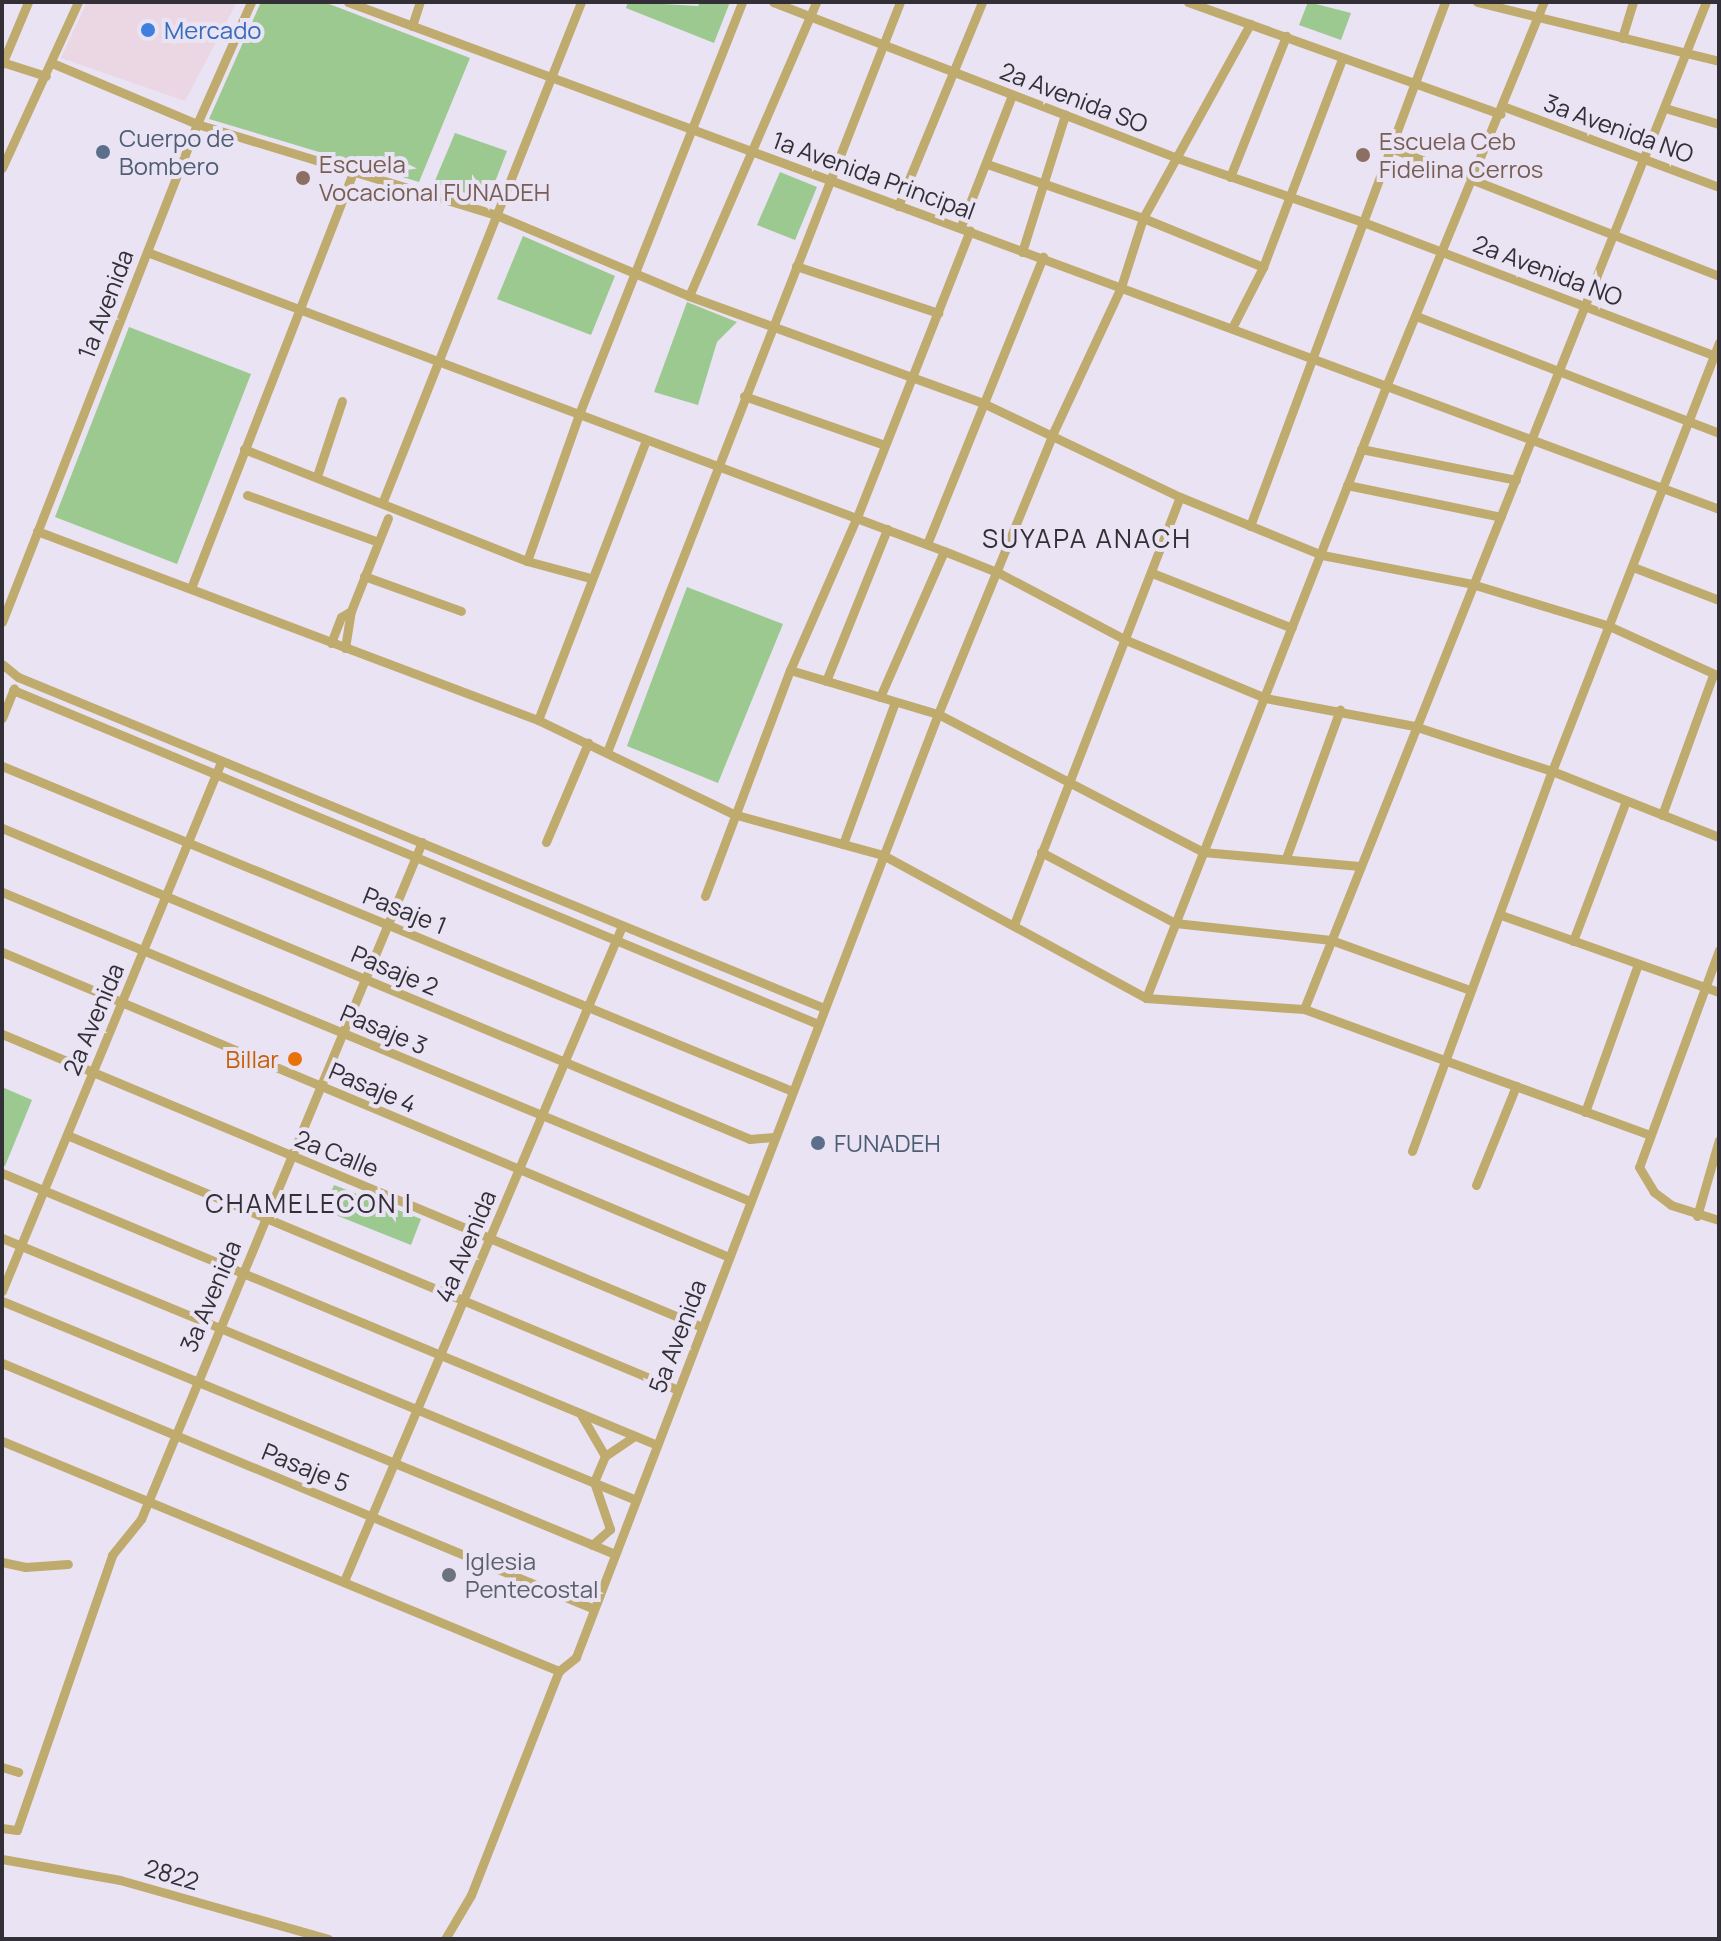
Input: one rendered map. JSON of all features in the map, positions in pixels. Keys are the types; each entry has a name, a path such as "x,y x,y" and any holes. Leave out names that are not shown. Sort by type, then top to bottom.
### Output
{"street":[{"path":"28,2 2,63 46,76"},
{"path":"2,168 78,2"},
{"name":"1a Avenida","path":"2,622 197,124 251,2"},
{"name":"1a Avenida Principal","path":"348,2 829,182 966,228 1022,252 1233,326 1719,509"},
{"path":"412,26 420,2"},
{"path":"383,501 494,214 581,2"},
{"path":"527,561 579,414 637,274 742,2"},
{"name":"2a Avenida SO","path":"773,2 1177,158 1363,222"},
{"path":"689,296 816,2"},
{"path":"607,752 900,2"},
{"path":"898,206 982,2"},
{"name":"3a Avenida NO","path":"1188,2 1342,59 1503,111 1719,187"},
{"path":"1250,526 1445,2"},
{"path":"1477,2 1719,61"},
{"path":"1146,998 1361,449 1503,111 1544,2"},
{"path":"1622,38 1633,2"},
{"path":"1304,1009 1414,726 1516,480 1706,2"},
{"name":"5a Avenida","path":"445,1939 471,1895 559,1671 576,1657 938,714 999,573 1053,433 1121,287 1143,218 1250,24"},
{"path":"1230,177 1286,36"},
{"path":"1233,326 1263,267 1342,59"},
{"path":"52,63 197,124 494,214 689,296 913,376 1053,433 1180,497 1322,555 1472,584 1609,626 1716,675 1662,815"},
{"path":"705,896 733,814 790,670 857,517 938,313 1012,95"},
{"path":"1665,108 1719,124"},
{"path":"1022,252 1065,115"},
{"path":"1391,148 1613,238 1719,276"},
{"path":"987,164 1143,218 1263,267"},
{"path":"191,588 353,172"},
{"name":"2a Avenida NO","path":"1363,222 1716,356"},
{"path":"147,252 298,313 437,360 927,544 999,573 1126,640 1265,698 1414,726 1552,771 1719,837"},
{"path":"927,544 1043,257"},
{"path":"796,266 938,313"},
{"path":"1416,316 1719,433"},
{"path":"1412,1151 1442,1059 1501,915 1552,771 1719,342"},
{"path":"744,396 885,445"},
{"path":"317,476 342,401"},
{"path":"538,720 590,578 646,440"},
{"path":"244,449 383,501 527,561 590,578"},
{"path":"1361,449 1516,480"},
{"path":"1347,485 1501,517"},
{"path":"247,495 378,542"},
{"path":"1015,922 1180,497"},
{"path":"345,648 351,611 388,518"},
{"path":"826,681 887,529"},
{"path":"37,531 538,720 733,814 883,855 1015,922 1146,998 1304,1009 1650,1135"},
{"path":"880,697 944,551"},
{"path":"1633,567 1719,600"},
{"path":"1152,573 1292,628"},
{"path":"364,576 461,611"},
{"path":"331,643 341,617 351,611"},
{"path":"2,664 18,677 221,762 824,1008"},
{"path":"790,670 938,714 1203,852 1359,866"},
{"path":"2,718 18,677"},
{"path":"13,690 215,777 818,1024"},
{"path":"843,844 895,702"},
{"path":"1286,858 1340,710"},
{"path":"546,842 588,743"},
{"name":"2a Avenida","path":"2,1291 221,762"},
{"name":"Pasaje 1","path":"2,766 792,1091"},
{"path":"1573,941 1626,801"},
{"name":"Pasaje 2","path":"2,828 750,1139 774,1137"},
{"name":"3a Avenida","path":"2,1828 17,1830 112,1555 141,1519 422,842"},
{"path":"1041,852 1175,923 1331,940 1470,990"},
{"name":"Pasaje 3","path":"2,892 750,1201"},
{"path":"1501,915 1719,992"},
{"name":"4a Avenida","path":"344,1581 622,926"},
{"path":"1719,950 1639,1167 1643,1178 1671,1205 1697,1216 1719,1220"},
{"name":"Pasaje 4","path":"2,952 729,1257"},
{"path":"1585,1112 1638,964"},
{"name":"2a Calle","path":"2,1034 702,1327"},
{"path":"1476,1185 1516,1086"},
{"path":"67,1135 678,1390"},
{"path":"1697,1216 1719,1140"},
{"path":"2,1173 657,1445"},
{"path":"2,1238 418,1407 636,1500"},
{"path":"2,1301 197,1380 393,1465 615,1554"},
{"name":"Pasaje 5","path":"2,1363 594,1609"},
{"path":"580,1413 605,1456 604,1470 594,1482"},
{"path":"605,1456 635,1436"},
{"path":"2,1441 559,1671"},
{"path":"592,1545 610,1529 594,1482"},
{"path":"2,1562 25,1567 68,1564"},
{"path":"2,1767 18,1772"},
{"name":"2822","path":"2,1859 120,1880 328,1939"}],"shaded area":[{"name":"Mercado","path":"87,2 237,2 185,101 61,58"}],"green space":[{"path":"261,2 324,2 470,58 419,182 209,119"},
{"path":"628,2 698,6 700,2 730,2 714,43 626,8"},
{"path":"1308,2 1351,13 1341,40 1299,25"},
{"path":"455,133 507,151 488,200 434,183"},
{"path":"780,172 817,187 795,240 757,225"},
{"path":"523,236 615,276 591,335 497,299"},
{"path":"687,302 737,322 717,342 698,405 654,392"},
{"path":"129,327 251,374 177,564 55,517"},
{"path":"687,587 783,624 718,783 627,746"},
{"path":"2,1087 32,1100 5,1166 2,1165"},
{"path":"334,1185 421,1219 411,1245 323,1210"}],"place":[{"name":"Mercado","path":"148,30"},
{"name":"Cuerpo de Bombero","path":"103,152"},
{"name":"Escuela Ceb Fidelina Cerros","path":"1363,155"},
{"name":"Escuela Vocacional FUNADEH","path":"303,178"},
{"name":"Billar","path":"295,1059"},
{"name":"FUNADEH","path":"818,1143"},
{"name":"Iglesia Pentecostal","path":"449,1575"}],"district":[{"name":"SUYAPA ANACH","path":"1087,539"},
{"name":"CHAMELECON I","path":"309,1204"}]}
